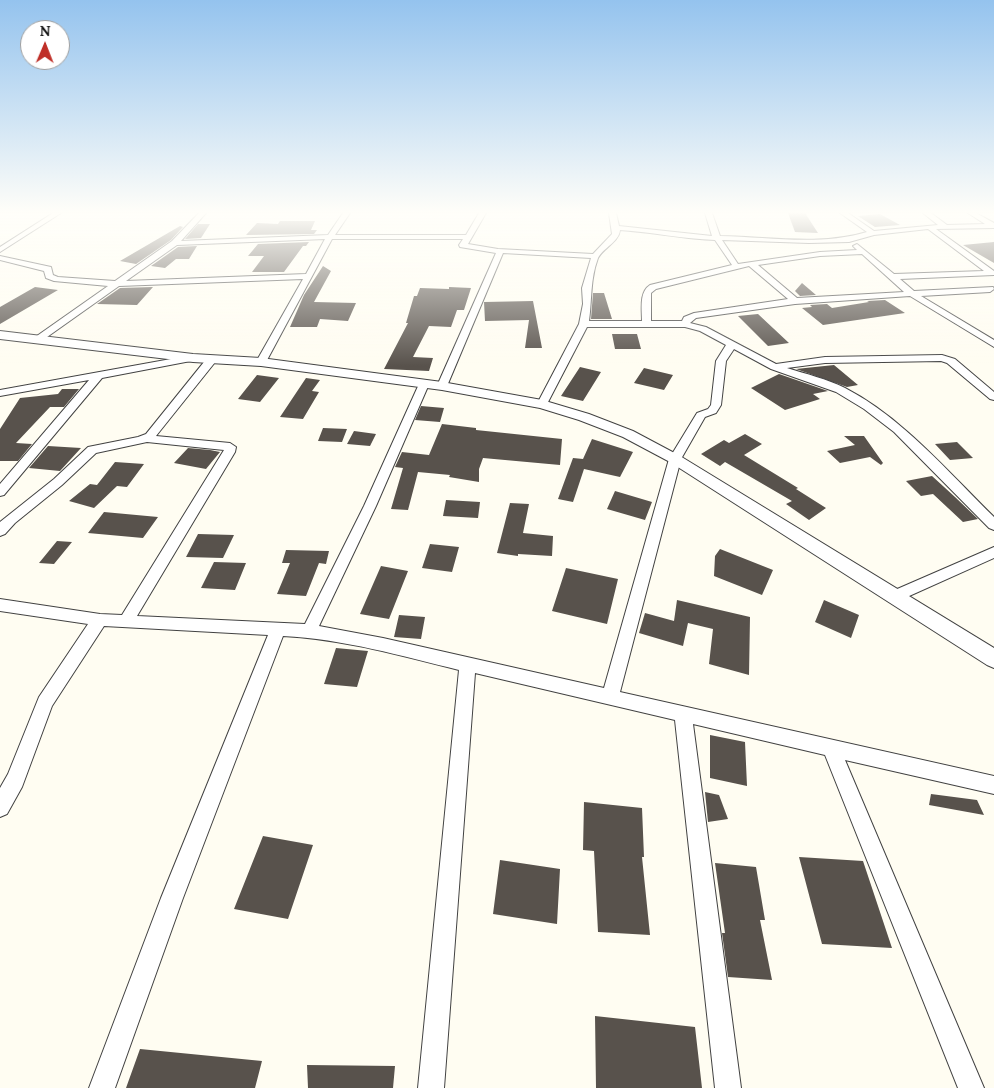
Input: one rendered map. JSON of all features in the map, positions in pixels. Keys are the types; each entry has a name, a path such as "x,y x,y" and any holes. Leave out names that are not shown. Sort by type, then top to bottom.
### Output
{"street":[{"path":"25,264 48,269 49,276 57,279 116,284 308,276"},
{"path":"37,340 145,264"},
{"path":"261,362 315,264"},
{"path":"442,386 495,264"},
{"path":"542,404 584,324 587,304 586,288 594,264"},
{"path":"646,324 648,290 653,287 747,264"},
{"path":"752,264 795,301"},
{"path":"877,264 912,294 994,344"},
{"path":"892,277 992,273 979,264"},
{"path":"964,274 992,290"},
{"path":"685,324 688,319 694,316 795,301 992,290"},
{"path":"584,324 685,324 703,329 775,367 840,390 868,407 898,430 989,514 994,525"},
{"path":"0,335 193,358 261,362 442,386 542,404 584,416 628,434 676,458 893,597 994,659"},
{"path":"610,696 676,458 694,423 701,416 712,411 716,405 721,361 732,344"},
{"path":"0,393 97,377 193,358"},
{"path":"775,367 825,360 942,358 951,361 994,397"},
{"path":"146,438 150,436 212,359"},
{"path":"0,492 97,377"},
{"path":"309,632 370,506 424,384"},
{"path":"0,531 5,520 51,488 92,450 146,438 230,447 229,452 126,621"},
{"path":"893,597 994,552"},
{"path":"0,605 100,620 309,632 383,645 994,785"},
{"path":"0,807 15,780 45,702 100,620"},
{"path":"102,1088 172,898 278,630"},
{"path":"431,1088 468,665"},
{"path":"683,713 728,1088"},
{"path":"831,748 971,1088"}],"building":[{"path":"154,264 170,264 165,268 151,266"},
{"path":"258,264 290,264 284,272 252,272"},
{"path":"323,266 331,271 314,302 356,303 348,321 320,319 317,327 290,327 304,295"},
{"path":"802,283 816,295 800,296 795,291"},
{"path":"35,287 58,290 0,324 0,307"},
{"path":"153,287 137,305 97,304 120,288"},
{"path":"449,287 471,288 464,310 457,310 451,327 429,326 413,357 433,358 429,371 384,369 408,323 406,323 414,296 417,296 420,288 449,289"},
{"path":"593,293 604,293 612,319 591,319"},
{"path":"885,300 905,313 823,325 802,308 812,307 810,305 827,304 832,308 869,302 867,301"},
{"path":"533,301 542,348 525,348 529,320 485,321 484,302"},
{"path":"758,314 789,343 768,346 738,316"},
{"path":"612,334 637,334 641,349 615,349"},
{"path":"834,365 858,385 847,387 796,369"},
{"path":"580,367 601,372 583,401 561,396"},
{"path":"644,368 673,375 664,390 634,383"},
{"path":"779,374 828,391 813,394 820,399 785,410 751,388"},
{"path":"257,375 279,378 260,402 238,399"},
{"path":"306,378 320,380 312,391 319,392 303,419 280,417"},
{"path":"62,389 79,389 64,407 50,407 16,443 32,444 18,461 0,461 0,429 20,398 58,394"},
{"path":"421,406 444,408 440,422 415,420"},
{"path":"442,424 476,428 476,430 562,439 560,465 483,458 479,469 479,482 449,477 450,475 418,472 408,510 391,509 403,468 395,467 402,452 429,455"},
{"path":"323,428 347,429 342,442 318,441"},
{"path":"354,431 376,434 370,446 347,444"},
{"path":"745,434 762,444 744,455 798,488 796,489 826,508 809,520 786,504 792,501 725,462 720,466 701,454 724,440 729,443"},
{"path":"844,436 864,436 883,463 881,465 870,457 840,463 827,451 855,445"},
{"path":"592,439 633,452 620,477 584,469 573,502 558,499 573,458 583,459"},
{"path":"957,442 973,458 950,460 935,444"},
{"path":"48,446 81,448 60,471 29,468"},
{"path":"188,448 220,452 206,469 174,463"},
{"path":"115,462 144,464 127,487 117,486 94,508 69,501 90,484 97,485"},
{"path":"932,476 978,519 963,522 933,494 921,496 906,481"},
{"path":"615,491 652,502 645,520 607,509"},
{"path":"446,500 480,502 478,518 443,516"},
{"path":"510,503 529,504 523,533 553,536 552,556 518,554 518,556 497,553"},
{"path":"104,512 158,517 143,538 88,533"},
{"path":"198,534 234,535 223,558 186,557"},
{"path":"57,541 72,542 54,564 39,563"},
{"path":"430,544 459,547 452,572 422,568"},
{"path":"720,549 773,570 762,595 714,576 715,556"},
{"path":"286,550 329,551 326,564 319,563 306,596 277,594 290,563 282,563"},
{"path":"214,562 246,563 235,590 201,588"},
{"path":"381,566 408,571 389,619 360,614"},
{"path":"566,568 618,579 607,624 552,611"},
{"path":"677,600 750,617 749,675 709,664 713,629 688,623 683,646 639,633 645,613 674,621"},
{"path":"824,600 859,615 851,638 815,622"},
{"path":"399,615 425,617 421,639 394,637"},
{"path":"336,648 368,651 357,687 324,684"},
{"path":"710,735 745,742 747,786 710,778"},
{"path":"705,792 719,795 728,819 708,822"},
{"path":"931,794 977,800 984,815 929,805"},
{"path":"584,802 642,808 644,857 642,857 650,935 598,932 594,851 583,850"},
{"path":"263,836 313,845 288,919 234,909"},
{"path":"799,857 863,861 892,948 822,944"},
{"path":"500,860 560,869 557,924 493,914"},
{"path":"715,863 756,867 765,920 760,920 772,980 728,977 722,933 725,933"},
{"path":"595,1016 695,1027 702,1088 596,1088"},
{"path":"140,1049 262,1061 255,1088 126,1088"},
{"path":"307,1065 395,1066 393,1088 308,1088"}]}
